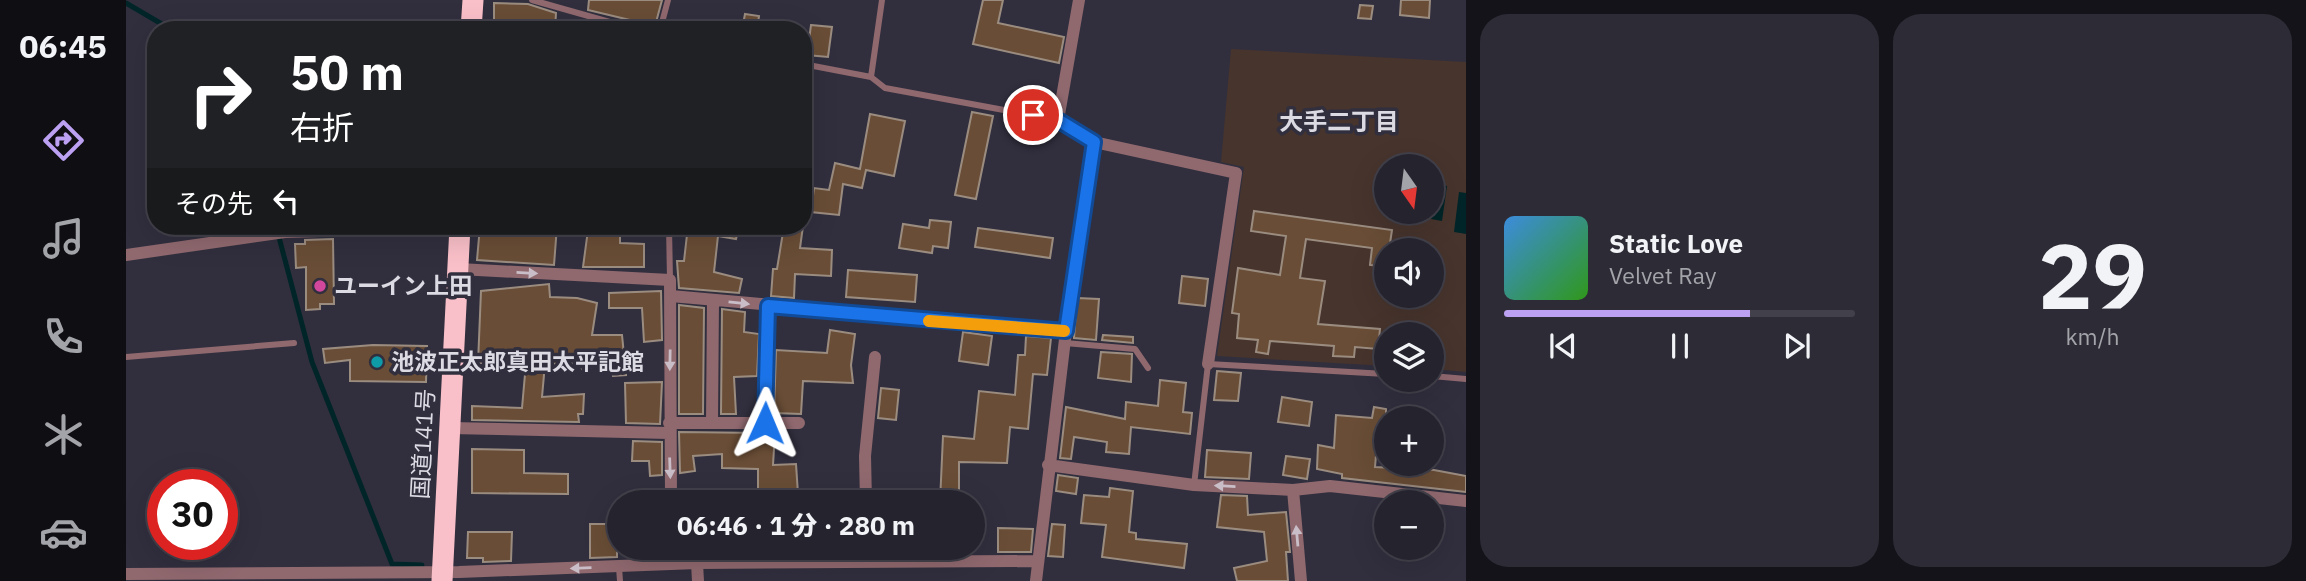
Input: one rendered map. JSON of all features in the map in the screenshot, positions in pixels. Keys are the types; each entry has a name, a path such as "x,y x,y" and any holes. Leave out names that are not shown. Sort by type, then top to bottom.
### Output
{"highway":[{"path":"472,21 473,0"},
{"name":"国道141号","path":"436,575 451,428 460,235"}],"street":[{"path":"1079,0 1058,120 1094,142 1236,173 1208,364"},
{"path":"126,255 261,235"},
{"path":"459,269 670,279 671,490"},
{"path":"671,296 1065,337 1036,581"},
{"path":"712,423 713,300"},
{"path":"765,423 768,306"},
{"path":"866,490 865,456 875,357"},
{"path":"451,428 669,428 712,423 799,423"},
{"path":"1048,465 1194,485 1293,490 1330,486 1466,500"},
{"path":"1293,490 1301,581"},
{"path":"126,574 384,571 436,575 697,563 1038,561"},
{"path":"697,563 698,581"}],"lane":[{"path":"532,0 606,21"},
{"path":"662,21 668,0"},
{"path":"871,77 882,0"},
{"path":"812,66 871,77 885,88 1058,120"},
{"path":"1094,142 1065,337 1135,349 1148,368"},
{"path":"669,235 670,279"},
{"path":"126,357 294,343"},
{"path":"1194,485 1208,364 1374,372"},
{"path":"1444,377 1466,379"},
{"path":"619,567 620,581"}],"shaded area":[{"path":"1231,49 1466,62 1466,372 1444,370 1444,322 1374,322 1374,365 1217,356 1244,167 1221,162"},
{"path":"1444,185 1447,186 1444,207"},
{"path":"1459,192 1466,193 1466,234 1454,232"}],"building":[{"path":"589,0 662,0 656,21 634,21 588,10"},
{"path":"983,0 1003,0 998,23 1064,37 1059,63 973,44"},
{"path":"1401,0 1430,0 1429,18 1400,15"},
{"path":"494,3 528,4 556,13 556,21 494,21"},
{"path":"1360,5 1373,6 1371,19 1358,18"},
{"path":"745,14 759,16 758,21 744,21"},
{"path":"812,25 832,27 828,57 812,55"},
{"path":"972,112 993,116 976,199 955,195"},
{"path":"870,114 905,121 894,176 866,170 862,188 843,184 839,215 812,212 814,188 829,190 835,163 860,169"},
{"path":"1254,211 1392,230 1391,238 1374,238 1374,266 1370,265 1372,248 1306,239 1300,278 1325,281 1318,324 1374,329 1374,349 1355,347 1354,357 1333,356 1334,346 1270,341 1268,354 1256,352 1258,340 1237,338 1239,314 1232,313 1238,268 1280,275 1286,236 1251,231"},
{"path":"930,220 951,222 948,248 933,246 932,253 899,248 903,224 929,228"},
{"path":"978,228 1053,238 1050,258 975,247"},
{"path":"479,235 556,235 554,265 477,260"},
{"path":"587,235 620,235 620,243 644,244 644,267 583,267"},
{"path":"687,235 737,235 736,239 718,236 714,272 742,279 739,293 679,288 677,261 684,261"},
{"path":"783,235 802,235 800,248 832,250 831,276 795,274 794,298 771,296 773,269 777,269"},
{"name":"ユーイン上田","path":"333,239 334,304 320,304 320,309 306,310 306,267 296,268 295,244 305,244 305,240"},
{"path":"848,270 917,275 915,302 846,297"},
{"path":"1182,276 1208,279 1205,306 1179,303"},
{"path":"549,284 550,297 577,298 597,303 592,335 622,335 626,375 613,376 611,363 582,369 580,363 545,364 542,397 584,394 583,414 578,414 579,422 472,420 472,406 522,408 526,363 478,363 481,291"},
{"path":"661,291 662,340 644,342 642,308 609,308 609,293"},
{"path":"1077,298 1099,299 1096,340 1074,338"},
{"path":"679,305 704,308 703,414 679,414"},
{"path":"722,309 745,312 744,332 759,334 757,376 734,377 736,414 721,414"},
{"path":"830,330 855,334 851,365 853,383 803,381 801,414 774,413 776,350 827,353"},
{"path":"963,332 992,336 988,365 959,361"},
{"path":"1103,335 1133,337 1133,343 1102,340"},
{"path":"1026,336 1051,338 1047,375 1033,374 1028,429 1010,427 1007,463 959,462 959,490 941,490 943,436 974,439 979,391 1015,395 1018,355 1025,355"},
{"path":"373,345 427,346 426,382 350,381 350,360 325,363 323,349"},
{"path":"1101,352 1132,354 1131,382 1098,378"},
{"path":"1217,371 1241,373 1238,401 1214,400"},
{"path":"1160,380 1186,383 1183,412 1192,413 1190,434 1131,427 1129,454 1106,452 1107,442 1074,437 1071,459 1060,458 1066,407 1125,419 1126,402 1158,406"},
{"path":"662,382 660,424 626,423 625,383"},
{"path":"881,388 899,390 896,420 878,418"},
{"path":"1282,397 1312,402 1309,426 1278,422"},
{"path":"1374,407 1374,476 1444,476 1444,472 1466,476 1466,492 1342,478 1342,474 1317,469 1318,445 1334,448 1336,415 1372,418"},
{"path":"679,432 775,433 773,465 796,464 798,490 758,490 758,469 722,468 722,454 693,456 695,471 680,473"},
{"path":"633,441 662,442 662,475 650,476 649,461 632,461"},
{"path":"472,449 524,450 524,473 568,474 568,494 472,493"},
{"path":"1207,450 1251,453 1249,479 1205,477"},
{"path":"1286,456 1310,459 1307,479 1283,475"},
{"path":"1058,475 1078,478 1076,494 1056,491"},
{"path":"1110,488 1133,491 1129,532 1136,533 1136,539 1187,544 1184,568 1102,557 1106,525 1081,523 1084,495 1109,497"},
{"path":"1221,495 1247,496 1248,515 1286,512 1290,552 1286,552 1288,581 1237,581 1234,568 1267,561 1264,532 1217,527"},
{"path":"590,524 607,524 607,557 590,558"},
{"path":"1052,524 1065,525 1063,557 1048,556"},
{"path":"998,528 1033,529 1031,552 998,552"},
{"path":"468,532 512,532 511,561 483,562 483,558 467,558"}],"waterway":[{"path":"126,3 157,21"},
{"path":"278,235 312,362 392,564 422,565"}],"slow traffic":[{"path":"929,321 1064,331"}],"place":[{"name":"ユーイン上田","path":"320,286"},
{"name":"池波正太郎真田太平記館","path":"377,362"}],"district":[{"name":"大手二丁目","path":"1339,122"}],"route":[{"path":"765,423 768,306 1066,331 1094,142 1058,120 1033,115"}]}
